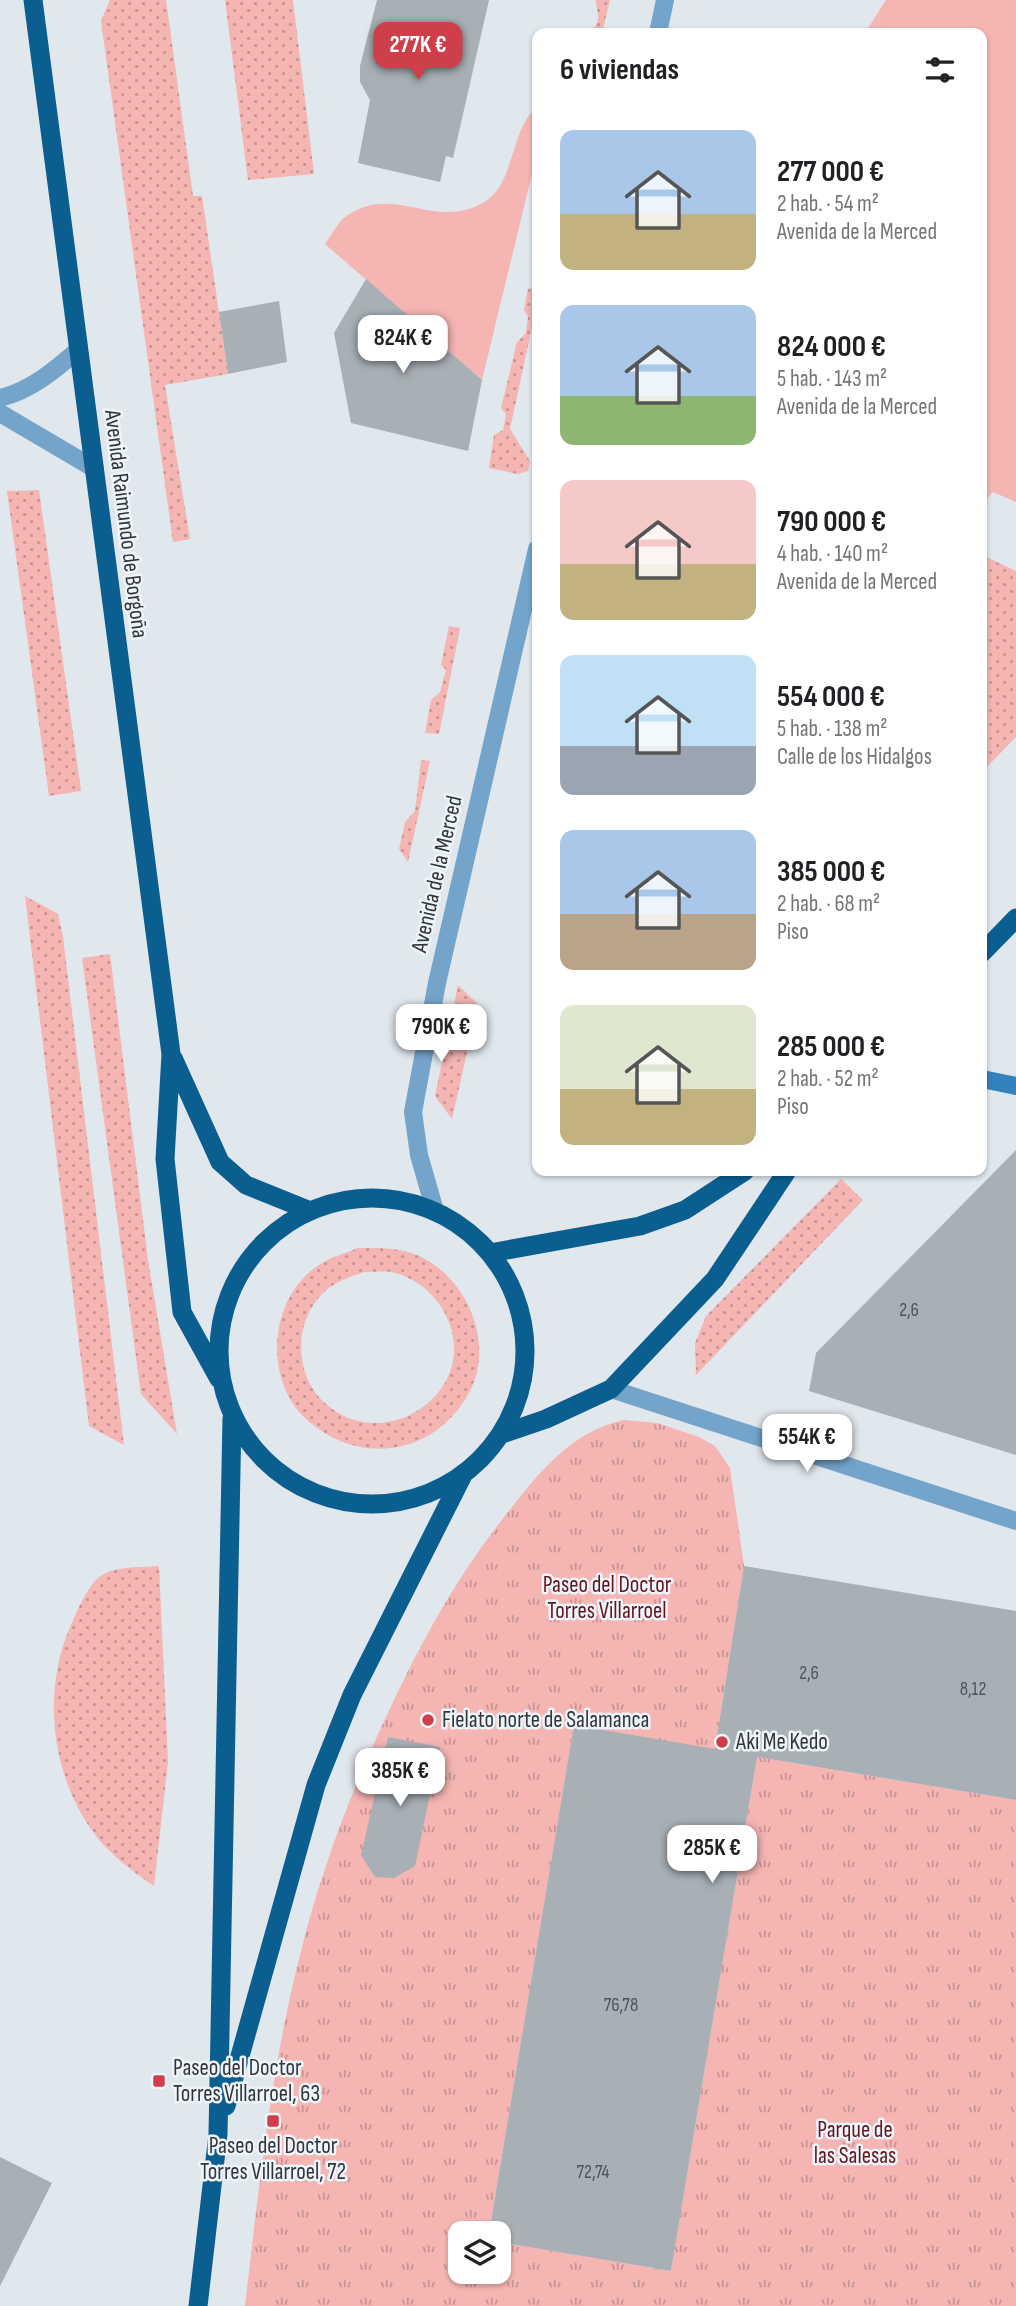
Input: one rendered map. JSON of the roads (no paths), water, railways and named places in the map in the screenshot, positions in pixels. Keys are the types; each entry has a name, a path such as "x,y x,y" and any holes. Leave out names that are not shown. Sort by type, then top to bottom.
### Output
{"highway":[{"name":"Avenida Raimundo de Borgoña","path":"33,0 171,1054 164,1159 182,1312 219,1379"},
{"path":"987,948 1016,918"},
{"name":"Avenida Raimundo de Borgoña","path":"171,1054 219,1162 246,1185 308,1210"},
{"path":"490,1253 640,1226 685,1210 737,1176"},
{"path":"502,1434 546,1419 611,1389 715,1279 784,1176"},
{"path":"218,2134 316,1785 352,1695 463,1475 502,1434 522,1388 526,1342 515,1293 490,1253 453,1220 435,1211 391,1198 347,1199 308,1210 266,1238 237,1275 220,1316 219,1379 232,1418 271,1469 332,1500 397,1503 426,1495 463,1475"},
{"path":"198,2306 218,2134 232,1418"}],"main road":[{"path":"987,1080 1016,1086"}],"street":[{"path":"659,28 665,0"},
{"path":"0,398 14,395 48,375 78,350"},
{"path":"0,413 95,469"},
{"name":"Avenida de la Merced","path":"435,1211 419,1155 413,1112 437,983 532,572"},
{"path":"611,1389 1016,1521"}],"place":[{"name":"Fielato norte de Salamanca","path":"428,1720"},
{"name":"Aki Me Kedo","path":"722,1742"},
{"name":"Paseo del Doctor Torres Villarroel, 63","path":"159,2081"},
{"name":"Paseo del Doctor Torres Villarroel, 72","path":"273,2121"}],"park label":[{"name":"Paseo del Doctor Torres Villarroel","path":"607,1598"},
{"name":"Parque de las Salesas","path":"855,2143"}]}
